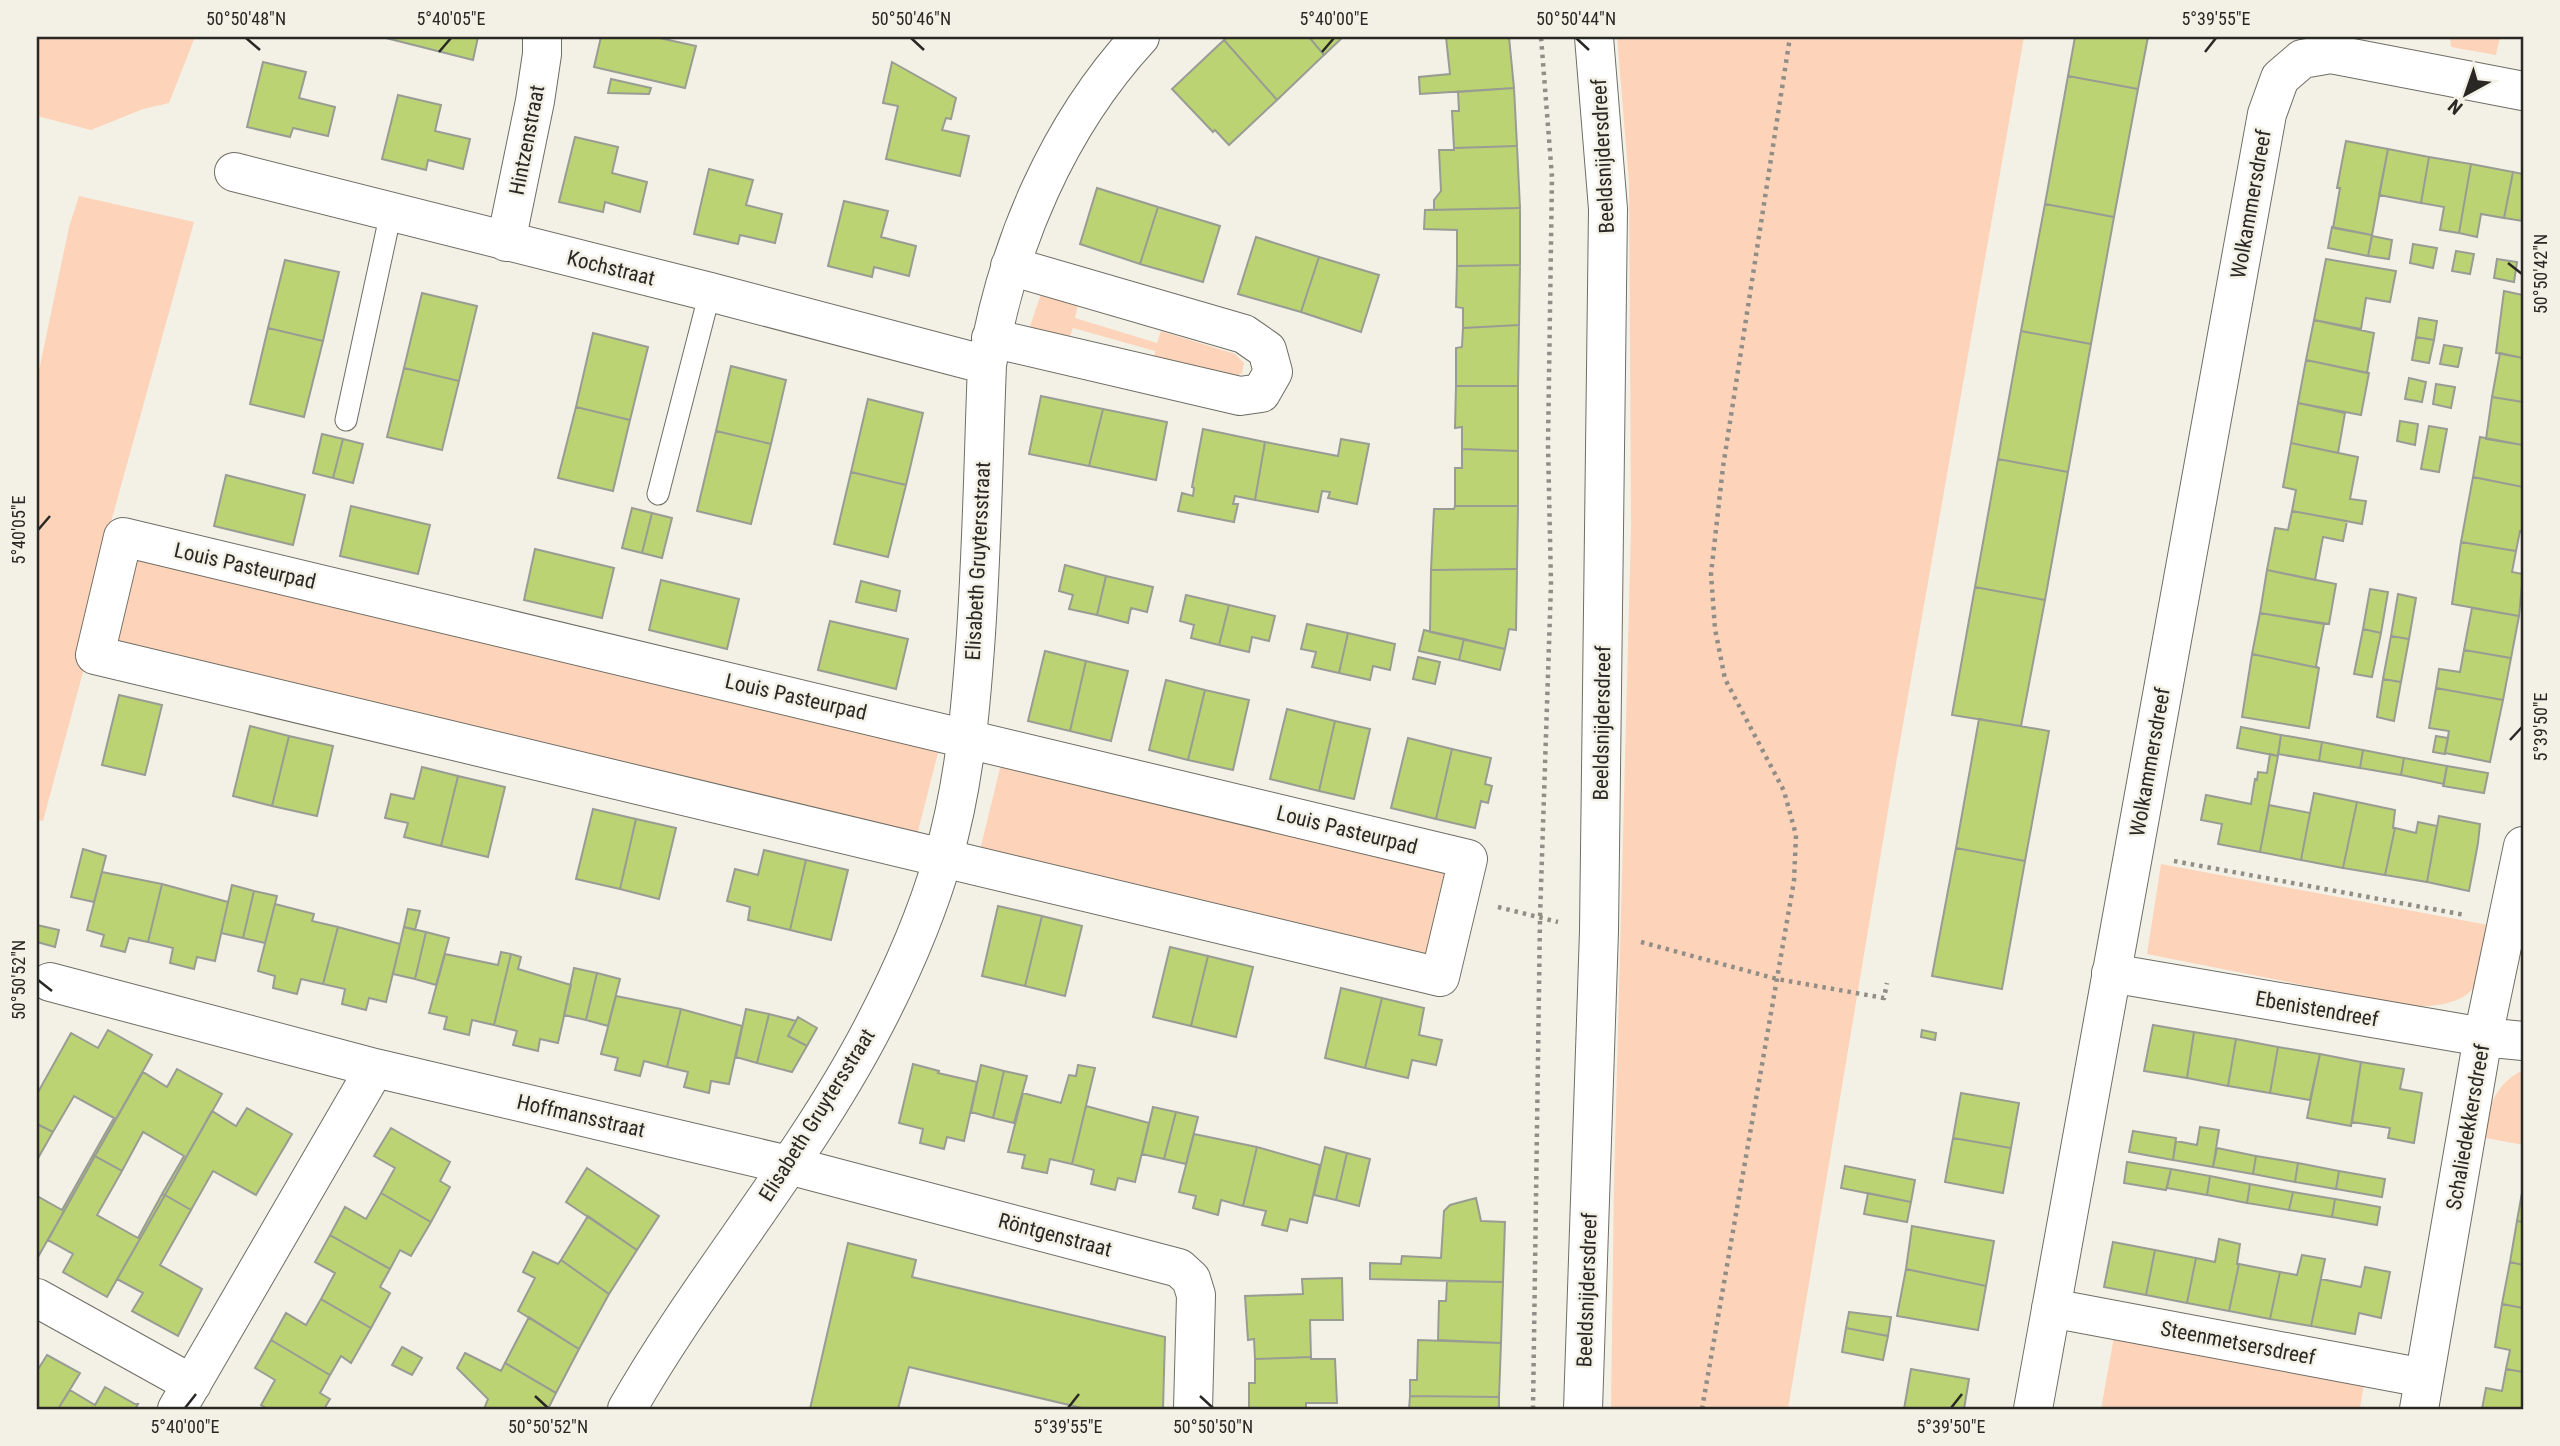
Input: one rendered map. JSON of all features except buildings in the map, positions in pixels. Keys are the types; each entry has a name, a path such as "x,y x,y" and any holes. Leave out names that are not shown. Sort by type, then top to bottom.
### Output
{"street":[{"name":"Hintzenstraat","path":"506,242 535,101 542,37"},
{"name":"Elisabeth Gruytersstraat","path":"627,1409 681,1320 845,1077 871,1032 919,925 943,857 968,738 979,601 989,351 1010,266 1038,195 1072,128 1092,95 1140,37"},
{"name":"Beeldsnijdersdreef","path":"1583,1409 1599,931 1608,209 1594,37"},
{"name":"Wolkammersdreef","path":"2033,1409 2267,114 2280,78 2302,59 2331,54 2523,92"},
{"name":"Kochstraat","path":"234,172 710,292 989,351"},
{"path":"989,351 1240,396 1261,393 1273,372 1268,349 1244,334 1010,266"},
{"name":"Louis Pasteurpad","path":"943,857 95,655 123,537 1468,859 1460,898"},
{"name":"Schaliedekkersdreef","path":"2421,1394 2483,1037 2523,846"},
{"path":"943,857 1440,977 1460,898"},
{"name":"Ebenistendreef","path":"2111,973 2483,1037 2523,1041"},
{"name":"Hoffmansstraat","path":"50,982 375,1068 788,1165"},
{"path":"37,1298 184,1396 375,1068"},
{"name":"Röntgenstraat","path":"788,1165 1179,1268 1191,1279 1196,1296 1193,1409"},
{"name":"Steenmetsersdreef","path":"2052,1308 2421,1394"}],"lane":[{"path":"345,420 391,212"},
{"path":"658,494 710,292"}],"path":[{"path":"1532,1409 1540,917 1551,584 1548,444 1552,190 1541,37"},
{"path":"1702,1409 1794,881 1796,835 1784,791 1725,679 1715,629 1711,574 1723,467 1790,37"},
{"path":"2133,854 2507,923"},
{"path":"1460,898 1599,931 1777,979 1884,998 1887,983"}],"shaded area":[{"path":"37,37 195,37 169,103 143,109 91,130 37,116"},
{"path":"1617,37 2024,37 1892,787 1788,1409 1611,1409 1614,1183 1631,528 1629,183"},
{"path":"2450,37 2500,37 2496,55 2451,47"},
{"path":"79,196 194,222 106,540 941,741 915,843 90,646 43,821 37,820 37,380 69,227"},
{"path":"1041,294 1078,304 1075,318 1157,343 1161,331 1235,354 1244,363 1242,373 1229,380 1153,363 1155,351 1073,328 1066,347 1026,338"},
{"path":"1003,756 1461,866 1434,967 978,858"},
{"path":"2161,864 2488,925 2477,981 2469,992 2455,1001 2413,1007 2147,954"},
{"path":"2523,1070 2523,1145 2480,1137 2499,1090"},
{"path":"2115,1331 2365,1377 2360,1409 2101,1409"}]}
